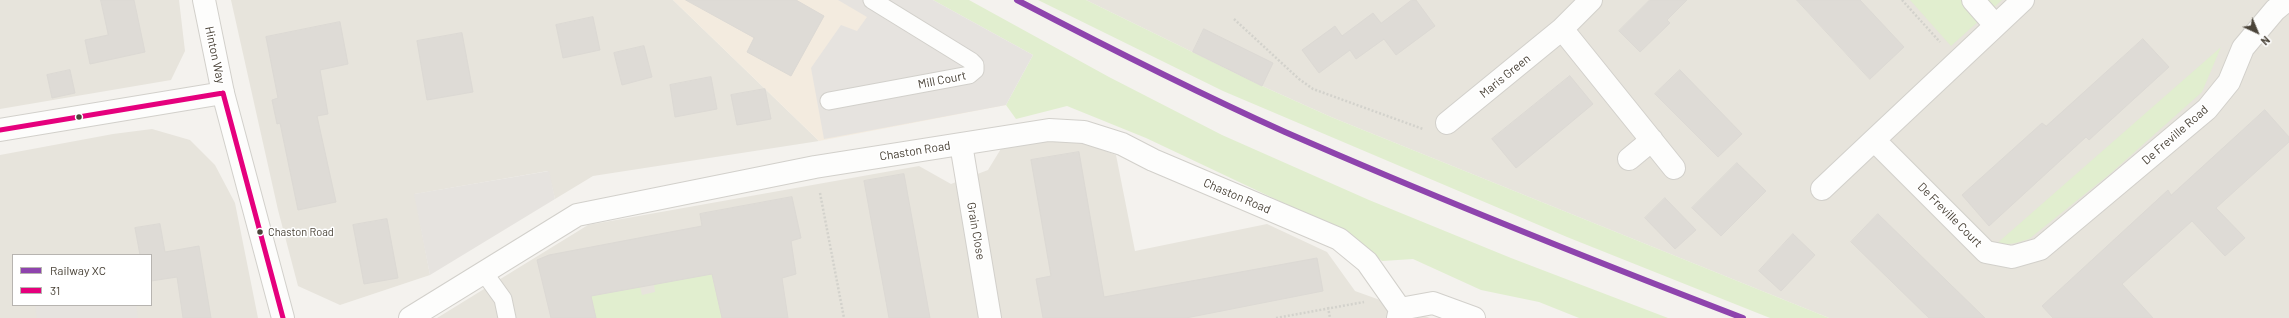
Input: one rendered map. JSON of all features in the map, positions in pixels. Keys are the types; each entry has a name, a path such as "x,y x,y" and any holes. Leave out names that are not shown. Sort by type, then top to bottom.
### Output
{"street":[{"name":"Hinton Way","path":"204,0 224,93 283,318"},
{"name":"Maris Green","path":"1447,123 1562,29 1591,0"},
{"path":"1973,0 1995,25"},
{"path":"1822,189 1995,25 2024,0"},
{"name":"De Freville Road","path":"2040,250 2207,109 2229,82 2243,48 2275,3"},
{"path":"1562,29 1674,168"},
{"path":"0,130 224,93"},
{"name":"Chaston Road","path":"410,318 485,274 577,215 815,166 1049,130 1084,132 1122,144 1153,160 1339,239 1367,262 1387,288 1399,313 1433,303 1474,318"},
{"path":"1629,159 1652,140"},
{"name":"De Freville Court","path":"1874,140 1986,252 2012,257 2040,250"},
{"name":"Grain Close","path":"961,144 990,318"}],"lane":[{"name":"Mill Court","path":"829,101 969,75 975,70 975,65 971,61 872,0"},
{"path":"485,274 503,299 507,318"}],"path":[{"path":"1902,0 1957,61"},
{"path":"1234,19 1299,79 1313,89 1426,130 1432,131 1447,123"},
{"path":"815,166 844,318"},
{"path":"1276,318 1328,307 1367,302 1387,288"},
{"path":"1328,307 1330,318"}],"shaded area":[{"path":"0,0 179,0 185,51 171,80 0,109"},
{"path":"231,0 673,0 819,141 593,176 555,199 548,171 415,194 430,275 340,305 298,286 278,210"},
{"path":"673,0 933,0 1006,105 819,141"},
{"path":"838,0 933,0 1033,55 1006,105 824,139 811,68 841,25 857,31 867,17"},
{"path":"1086,0 2289,0 2289,318 1829,318 1331,117 1262,86"},
{"path":"152,129 190,140 215,165 235,203 258,318 0,318 0,155 113,134"},
{"path":"1066,136 1116,155 1135,251 1267,224 1327,252 1355,291 1430,318 437,318 588,225 919,166 951,184 988,170 1002,147"},
{"path":"549,171 555,199 430,275 414,194"},
{"path":"35,306 136,306 138,318 37,318"}],"green space":[{"path":"933,0 969,0 1109,77 1222,135 1369,200 1511,258 1668,318 1579,318 1539,302 1481,290 1413,259 1382,261 1347,233 1146,138 1067,106 1016,119 1006,105 1033,55"},
{"path":"1038,0 1086,0 1262,86 1331,117 1829,318 1770,318 1567,237 1223,91"},
{"path":"1910,0 2002,0 1951,46"},
{"path":"2221,47 2202,92 2111,173 2029,239 2016,243 1994,246"},
{"path":"712,274 722,318 596,318 591,296 640,287 642,295 655,292 654,284"}],"building":[{"path":"101,0 134,0 145,52 90,64 85,40 108,35"},
{"path":"686,0 796,0 824,16 791,76 747,52 754,38"},
{"path":"1412,0 1416,0 1435,26 1396,55 1384,39 1356,59 1350,50 1319,73 1302,50 1335,26 1342,36 1373,13 1381,23"},
{"path":"1650,0 1687,0 1667,20 1670,23 1640,52 1619,31"},
{"path":"1797,0 1860,0 1904,47 1870,79"},
{"path":"593,17 600,50 563,58 556,25"},
{"path":"340,22 348,64 320,70 328,114 317,116 336,202 298,210 280,123 277,124 272,100 278,98 266,37"},
{"path":"1204,29 1273,63 1262,86 1193,52"},
{"path":"462,33 473,92 427,100 417,41"},
{"path":"2143,39 2169,67 2089,140 2086,137 1989,226 1962,195 2042,123 2046,126"},
{"path":"644,46 652,77 622,85 614,53"},
{"path":"70,70 75,93 52,98 47,75"},
{"path":"1680,70 1742,134 1718,157 1655,94"},
{"path":"1570,76 1593,104 1516,168 1492,139"},
{"path":"711,77 717,109 675,117 670,85"},
{"path":"765,89 771,119 737,125 731,95"},
{"path":"2265,110 2289,137 2289,142 2216,208 2245,238 2225,256 2192,221 2122,284 2153,318 2053,318 2042,306 2168,190 2171,195"},
{"path":"1079,152 1104,297 1317,258 1323,291 1186,318 1043,318 1036,279 1051,276 1031,160"},
{"path":"1737,163 1766,191 1721,236 1692,208"},
{"path":"904,174 930,318 889,318 864,181"},
{"path":"792,197 801,238 791,241 796,274 782,278 788,318 722,318 712,274 591,296 596,318 551,318 537,260 549,255 702,226 700,214"},
{"path":"1665,198 1696,230 1675,249 1645,218"},
{"path":"1878,214 1985,318 1929,318 1851,242"},
{"path":"387,219 398,278 364,284 353,225"},
{"path":"160,224 165,252 199,246 211,318 183,318 177,277 152,281 152,254 140,254 135,228"},
{"path":"1793,234 1815,255 1781,291 1759,271"}],"rail line":[{"name":"XC","path":"1017,0 1150,68 1285,132 1513,228 1743,318"}],"transit line":[{"name":"31","path":"223,93 283,318"},
{"name":"31","path":"0,130 223,93"}],"place":[{"name":"Chaston Road","path":"260,232"}]}
